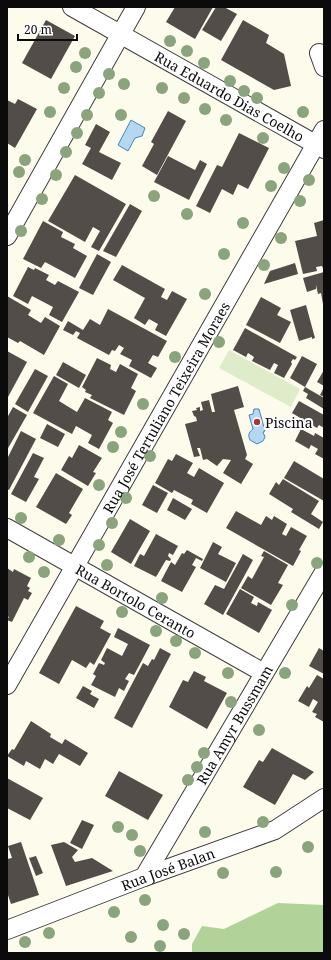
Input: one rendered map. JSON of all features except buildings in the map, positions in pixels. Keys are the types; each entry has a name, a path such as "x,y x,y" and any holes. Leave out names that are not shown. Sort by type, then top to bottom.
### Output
{"street":[{"name":"Rua Eduardo Dias Coelho","path":"72,7 121,35 321,142"},
{"path":"7,236 136,7"},
{"name":"Rua José Tertuliano Teixeira Moraes","path":"7,685 321,142"},
{"name":"Rua Bortolo Ceranto","path":"7,528 264,673"},
{"name":"Rua Amyr Bussmam","path":"144,877 324,572"},
{"name":"Rua José Balan","path":"7,930 144,877 275,830 324,798"}],"green space":[{"path":"229,350 300,389 291,407 219,368"},
{"path":"278,903 324,905 324,953 192,953 192,944 202,926 224,929"}],"water":[{"path":"131,120 145,128 142,136 135,138 128,151 118,145"},
{"name":"Piscina","path":"254,409 259,409 265,431 263,432 265,437 263,441 257,444 250,440 249,435 253,429 249,415 253,414"}],"place":[{"name":"Piscina","path":"257,422"}]}
